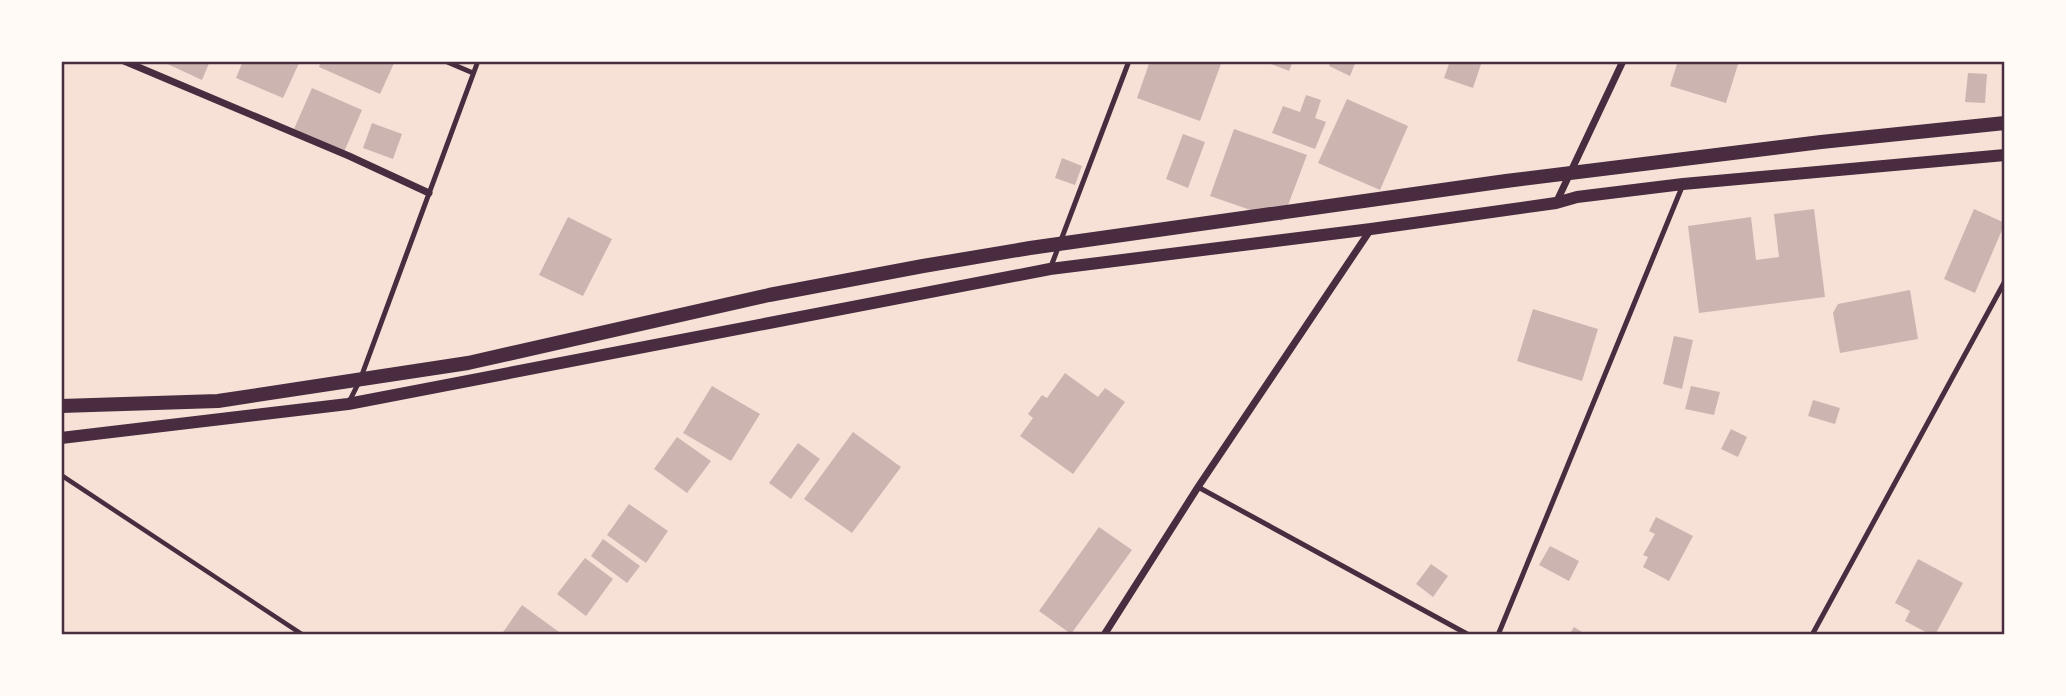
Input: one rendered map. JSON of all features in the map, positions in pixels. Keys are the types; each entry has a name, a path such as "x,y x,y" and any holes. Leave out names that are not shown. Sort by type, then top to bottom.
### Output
{"main road":[{"path":"61,406 218,401 468,363 769,295 923,265 1570,173 1821,142 2005,123"}],"street":[{"path":"124,61 141,64 429,193"},
{"path":"1556,204 1623,61"},
{"path":"61,438 348,404 1050,268 1371,229 1556,204 1577,197 1684,184 2005,155"},
{"path":"1104,635 1198,487 1371,229"}],"lane":[{"path":"445,61 473,72"},
{"path":"348,404 360,380 478,61"},
{"path":"1050,268 1129,61"},
{"path":"1497,635 1684,184"},
{"path":"1812,635 1914,445 2002,296 2005,281"},
{"path":"1198,487 1469,635"}],"path":[{"path":"61,475 303,635"}],"building":[{"path":"161,61 210,61 202,80"},
{"path":"243,61 300,61 283,98 236,78"},
{"path":"321,61 395,61 380,94 319,67"},
{"path":"1150,61 1222,61 1200,121 1137,98"},
{"path":"1264,61 1293,61 1289,71"},
{"path":"1331,61 1356,61 1350,76 1329,66"},
{"path":"1450,61 1482,61 1473,88 1444,78"},
{"path":"1678,61 1739,61 1726,103 1670,86"},
{"path":"1968,73 1987,74 1985,103 1965,102"},
{"path":"312,88 362,110 344,152 294,129"},
{"path":"1306,95 1321,100 1315,118 1326,122 1315,149 1272,133 1283,106 1300,112"},
{"path":"1347,99 1408,126 1380,190 1318,163"},
{"path":"372,123 402,134 393,159 363,148"},
{"path":"1234,129 1307,155 1282,221 1210,196"},
{"path":"1183,134 1205,142 1188,188 1166,179"},
{"path":"1062,158 1082,166 1075,185 1055,178"},
{"path":"1814,209 1825,297 1699,313 1688,226 1751,217 1756,260 1779,257 1774,214"},
{"path":"1974,209 2005,223 1975,293 1944,279"},
{"path":"568,217 612,239 583,296 539,275"},
{"path":"1910,290 1918,339 1840,353 1833,313 1838,304"},
{"path":"1533,309 1598,329 1582,381 1517,361"},
{"path":"1674,336 1693,340 1682,389 1663,384"},
{"path":"1065,373 1098,397 1105,388 1125,402 1073,474 1020,436 1033,418 1028,414 1042,395 1047,398"},
{"path":"712,386 760,414 731,461 683,433"},
{"path":"1691,386 1720,392 1714,415 1685,409"},
{"path":"1813,400 1840,408 1835,424 1808,416"},
{"path":"1731,429 1747,437 1738,457 1721,449"},
{"path":"853,432 901,467 852,533 804,499"},
{"path":"677,437 711,461 687,493 654,469"},
{"path":"798,443 820,459 791,499 769,483"},
{"path":"629,504 668,531 646,563 607,535"},
{"path":"1656,517 1693,536 1669,581 1643,567 1648,557 1643,555 1655,534 1649,531"},
{"path":"1099,527 1132,550 1071,634 1039,611"},
{"path":"603,539 640,566 627,583 591,556"},
{"path":"1550,546 1579,561 1569,581 1539,565"},
{"path":"585,558 613,579 586,616 557,594"},
{"path":"1918,559 1963,583 1935,635 1905,621 1910,611 1895,603"},
{"path":"1431,564 1448,576 1433,597 1416,584"},
{"path":"522,605 559,632 557,635 501,635"},
{"path":"1574,627 1587,635 1569,635"}]}
